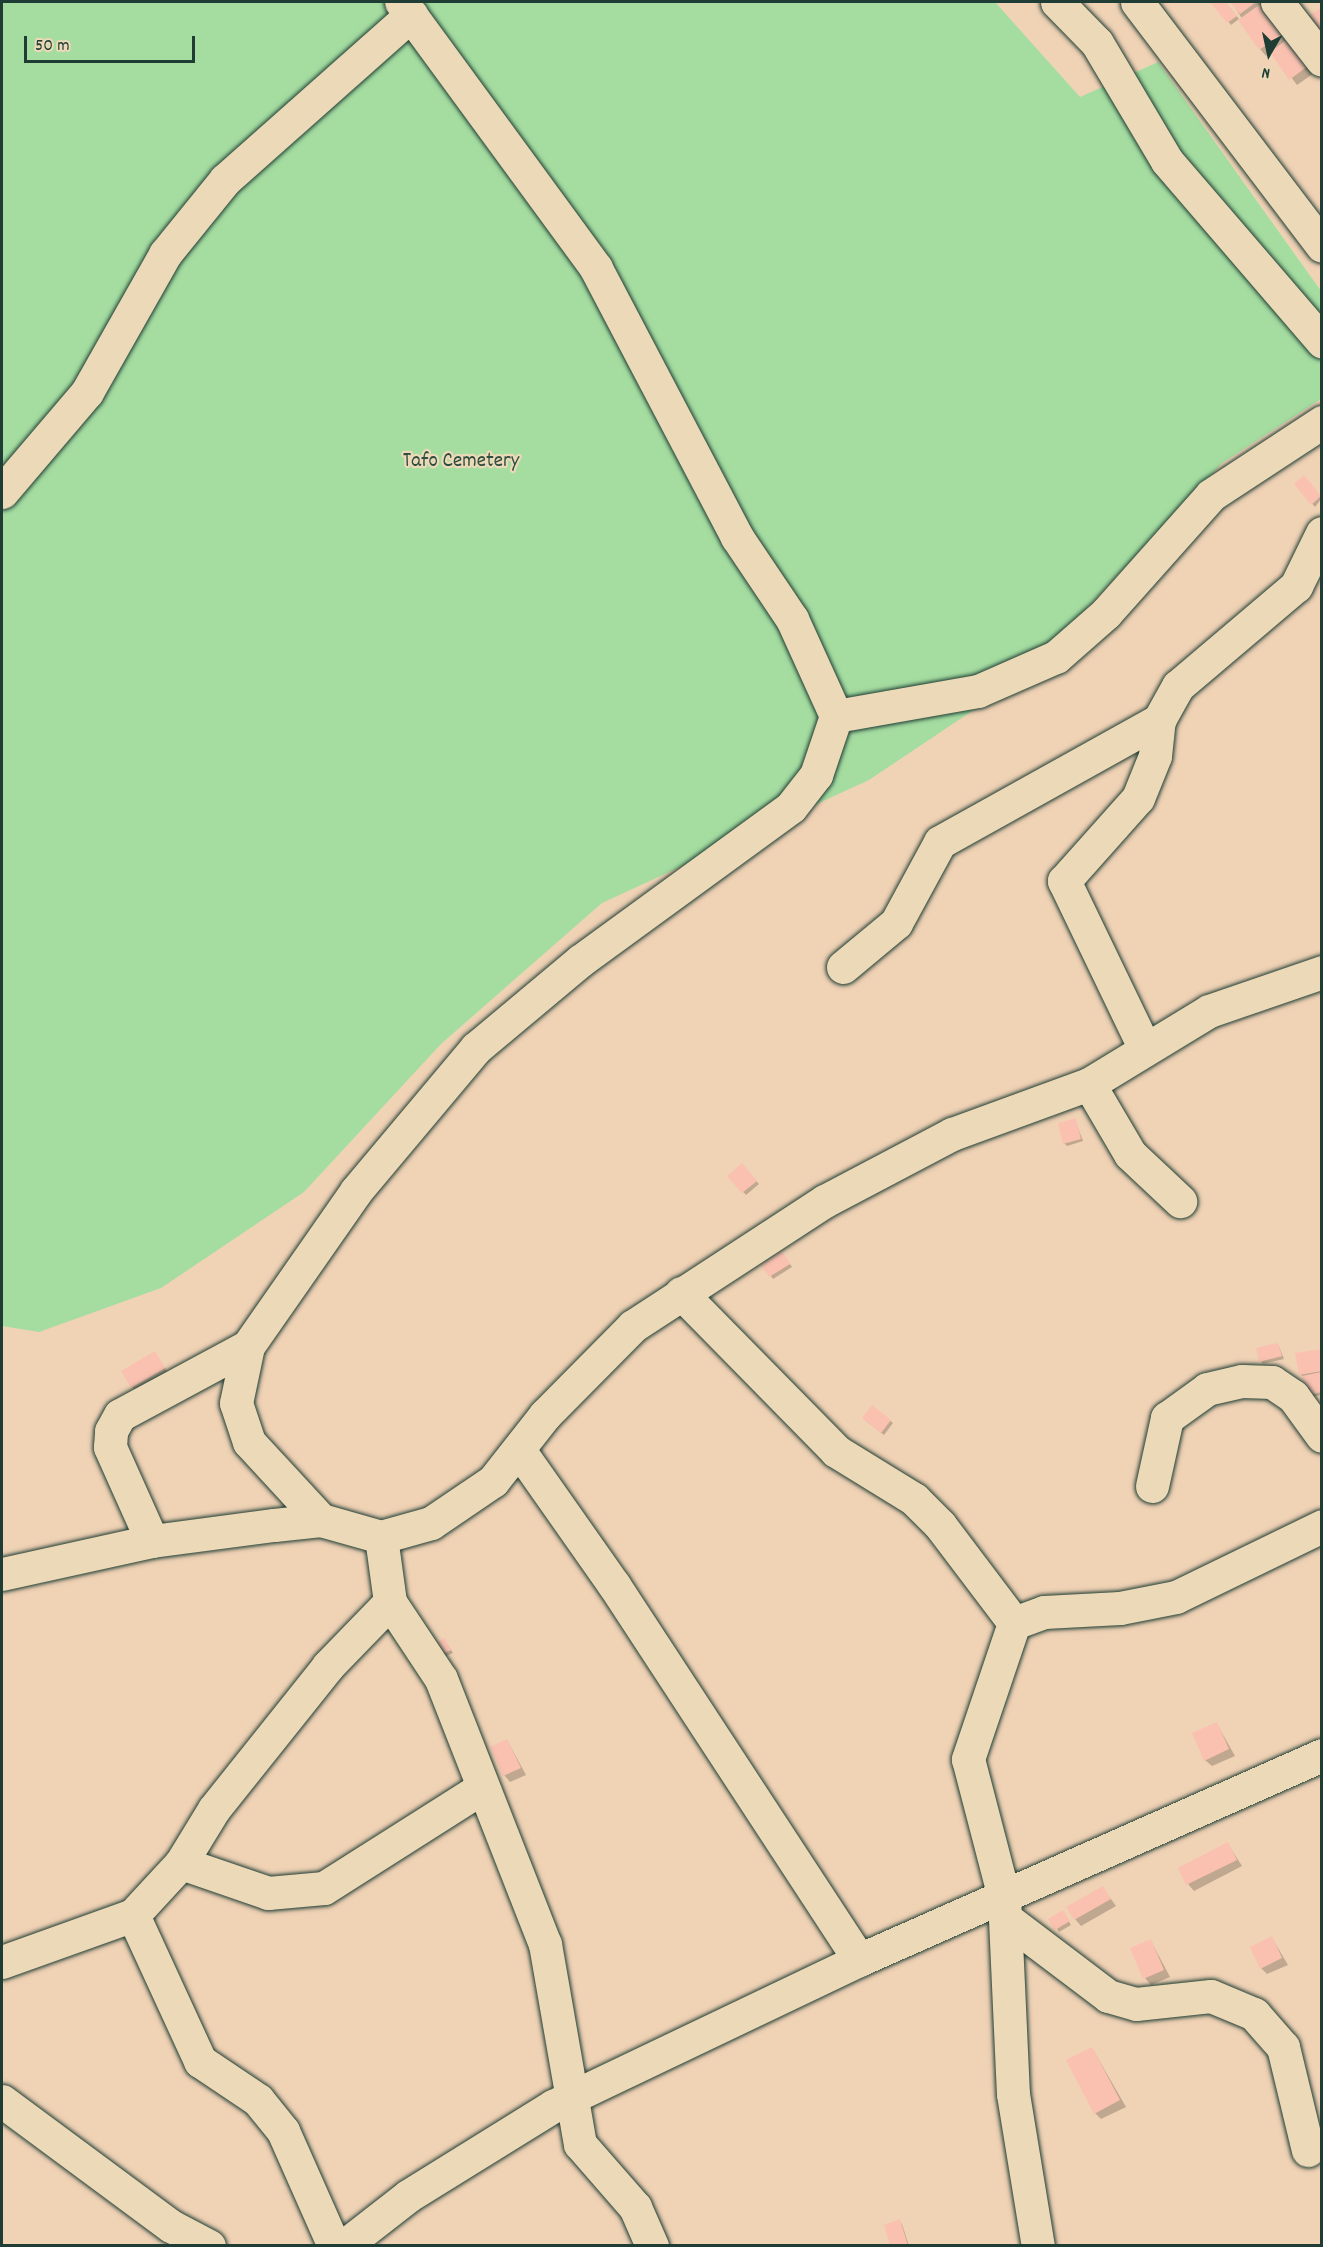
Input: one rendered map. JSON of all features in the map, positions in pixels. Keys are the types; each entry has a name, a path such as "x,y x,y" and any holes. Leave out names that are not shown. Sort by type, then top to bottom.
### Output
{"street":[{"path":"1057,2 1097,43 1167,161 1322,341"},
{"path":"1137,2 1322,246"},
{"path":"1277,2 1322,60"},
{"path":"2,492 87,392 165,254 225,180 406,8 596,268 737,537 792,619 836,716 816,776 791,807 580,961 476,1048 356,1191 248,1346 236,1403 249,1442 321,1520"},
{"path":"836,716 978,691 1056,657 1131,587 1211,495 1322,422"},
{"path":"1145,1049 1064,881 1138,798 1155,756 1159,720 1186,678 1296,586 1322,532"},
{"path":"843,967 896,923 940,842 1159,720"},
{"path":"2,1574 152,1541 321,1520 381,1538 432,1523 461,1507 519,1450 545,1415 633,1326 681,1293 880,1169 952,1134 1089,1084 1209,1011 1322,972"},
{"path":"1089,1084 1130,1154 1180,1201"},
{"path":"681,1293 836,1451 914,1499 933,1518 1014,1623"},
{"path":"152,1541 110,1447 111,1431 120,1416 248,1346"},
{"path":"1152,1486 1167,1418 1207,1389 1242,1381 1272,1382 1293,1396 1322,1436"},
{"path":"519,1450 614,1585 859,1960"},
{"path":"1014,1623 1044,1612 1120,1608 1176,1597 1322,1526"},
{"path":"381,1538 390,1602 441,1679 480,1789 545,1944 580,2144 635,2207 652,2246"},
{"path":"2,1962 133,1915 181,1863 262,1748 390,1602"},
{"path":"1014,1623 968,1759 1004,1907 1013,2094 1038,2246"},
{"path":"344,2246 408,2196 571,2097 859,1960 1004,1907 1322,1755"},
{"path":"181,1863 268,1893 324,1888 480,1789"},
{"path":"1004,1907 1108,1996 1136,2004 1211,1996 1254,2014 1283,2047 1308,2150"},
{"path":"133,1915 200,2061 258,2100 282,2131 334,2246"},
{"path":"2,2102 162,2220 209,2246"}],"shaded area":[{"path":"995,2 1321,2 1321,291 1159,62 1080,97"},
{"path":"1321,399 1321,2245 2,2245 2,1326 39,1332 304,1192 441,1044 602,903 869,780 1023,677 1222,463"}],"green space":[{"name":"Tafo Cemetery","path":"2,2 995,2 1080,97 1158,62 1321,291 1321,399 1222,463 1023,677 869,780 602,903 441,1044 304,1192 161,1288 39,1332 2,1326"}],"building":[{"path":"1210,2 1226,2 1237,16 1227,23"},
{"path":"1230,2 1256,2 1240,14"},
{"path":"1262,3 1283,34 1259,50 1238,20"},
{"path":"1322,7 1322,37 1307,17"},
{"path":"1289,38 1308,66 1289,80 1270,52"},
{"path":"1304,475 1321,496 1311,505 1294,484"},
{"path":"1076,1118 1081,1139 1063,1144 1058,1123"},
{"path":"742,1163 757,1181 742,1193 727,1176"},
{"path":"782,1251 790,1264 769,1277 761,1265"},
{"path":"1278,1343 1282,1356 1259,1362 1256,1348"},
{"path":"1322,1349 1322,1371 1299,1375 1295,1353"},
{"path":"155,1351 165,1368 131,1388 121,1371"},
{"path":"1322,1372 1322,1392 1307,1395 1302,1376"},
{"path":"872,1405 891,1420 881,1433 862,1418"},
{"path":"445,1638 451,1650 440,1655 434,1644"},
{"path":"1217,1722 1229,1749 1204,1761 1192,1733"},
{"path":"507,1739 521,1768 503,1776 490,1747"},
{"path":"1228,1842 1237,1860 1186,1885 1178,1868"},
{"path":"1103,1886 1111,1899 1074,1920 1066,1907"},
{"path":"1063,1910 1070,1921 1055,1930 1048,1919"},
{"path":"1272,1936 1282,1958 1260,1969 1250,1947"},
{"path":"1151,1939 1164,1970 1143,1979 1130,1948"},
{"path":"1092,2047 1120,2100 1094,2114 1066,2060"},
{"path":"900,2219 908,2246 890,2246 884,2225"}]}
